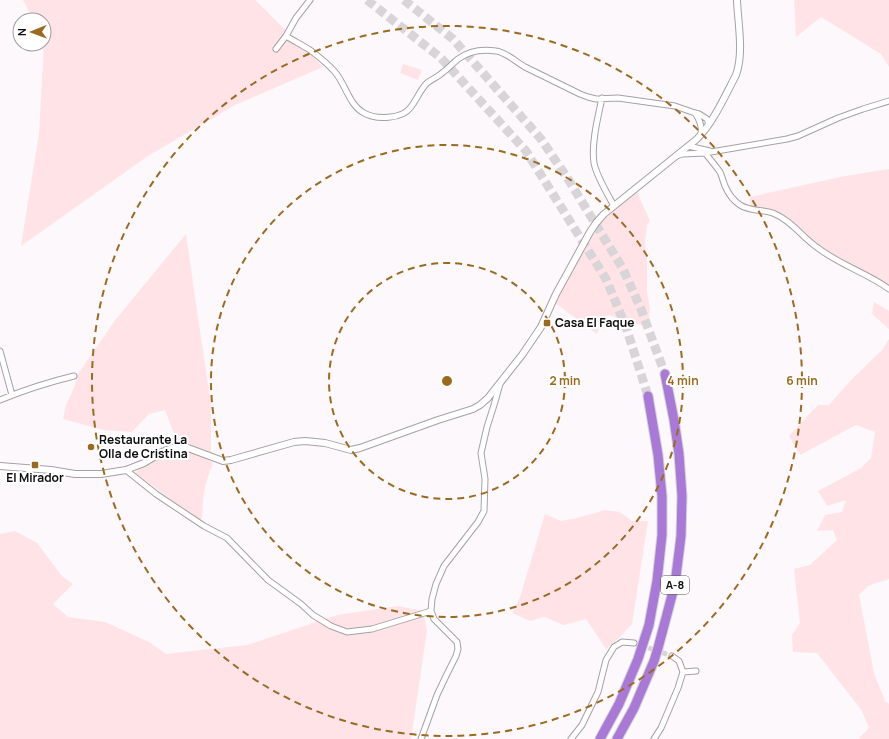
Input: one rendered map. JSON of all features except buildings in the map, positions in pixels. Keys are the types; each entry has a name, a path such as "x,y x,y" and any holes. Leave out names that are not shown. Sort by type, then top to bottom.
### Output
{"highway":[{"name":"A-8","path":"617,739 634,708 654,661 676,584 681,536 682,496 680,454 665,374"},
{"name":"A-8","path":"600,739 619,704 638,659 649,625 657,581 662,535 662,496 658,455 648,396"}],"street":[{"path":"276,49 309,0"},
{"path":"0,466 51,470 75,474 101,474 126,470 144,463 172,448 188,448 222,461 231,460 294,442 305,441 325,443 351,450 473,409 480,405 500,384 522,355 541,326 556,294 590,232 604,214 699,137 709,124 733,82 738,68 740,45 737,0"},
{"path":"286,36 309,50 329,66 341,80 356,107 365,114 376,117 393,117 410,109 427,83 467,53 477,51 498,51 524,66 588,97 618,98 674,106 699,114 707,119 709,124"},
{"path":"602,98 594,146 594,164 614,206"},
{"path":"675,157 683,154 787,139 798,136 844,116 889,101"},
{"path":"695,113 701,124 699,145 720,173 729,194 739,205 753,210 768,211 776,214 788,222 818,249 875,279 889,289"},
{"path":"698,118 705,124 709,124"},
{"path":"688,146 704,151"},
{"path":"688,146 689,150 696,153"},
{"path":"0,351 12,395"},
{"path":"0,400 74,376"},
{"path":"421,739 437,695 458,649 457,642 434,619 431,611 432,599 436,584 444,566 478,522 484,511 485,479 481,453 500,384"},
{"path":"126,470 156,494 204,526 227,538 268,580 301,604 313,615 331,626 347,632 372,629 431,611"},
{"path":"571,739 582,725 598,692 606,660 614,647 622,642 634,643"},
{"path":"654,739 661,728 683,672 679,661 672,656"},
{"path":"683,672 696,671"}],"shaded area":[{"path":"23,0 255,0 323,67 235,105 148,156 21,246 39,133 44,52 52,52 52,12 29,12"},
{"path":"794,0 889,0 889,67 881,54 821,17 796,37"},
{"path":"403,64 422,70 418,80 400,73"},
{"path":"889,169 889,288 822,250 788,220 750,206 750,197 840,177"},
{"path":"637,192 650,221 647,225 645,242 647,258 647,292 650,309 648,323 640,325 609,315 602,320 597,334 555,303 584,249 599,225 619,205"},
{"path":"186,234 211,404 211,453 199,448 178,444 165,410 149,414 132,432 103,430 63,419 66,405 74,388 78,374 116,319"},
{"path":"874,302 889,311 889,329 872,314"},
{"path":"889,339 889,579 868,586 859,595 874,673 885,701 889,704 889,739 860,739 859,738 869,728 862,711 817,653 793,652 792,635 800,623 794,569 810,565 837,540 833,530 817,531 825,515 842,512 846,500 827,506 818,491 861,468 871,458 875,432 856,425 800,455 789,436 818,405 829,405 850,381 882,350"},
{"path":"175,451 195,453 213,464 206,484 202,518 200,521 135,473 140,468"},
{"path":"605,510 620,512 632,521 648,521 632,624 606,649 586,619 564,625 544,617 530,621 512,613 520,597 545,514 561,521"},
{"path":"15,531 37,543 62,576 73,584 53,604 68,617 105,622 149,642 166,654 247,645 337,615 398,606 423,611 427,631 411,739 0,739 0,534"}],"tunnel":[{"path":"367,0 441,58 526,151 606,279 626,327 648,396"},
{"path":"404,0 453,39 541,139 568,179 623,269 641,309 665,374"},
{"path":"634,643 672,656"}],"place":[{"name":"Casa El Faque","path":"547,323"},
{"name":"Restaurante La Olla de Cristina","path":"91,447"},
{"name":"El Mirador","path":"35,465"}]}
